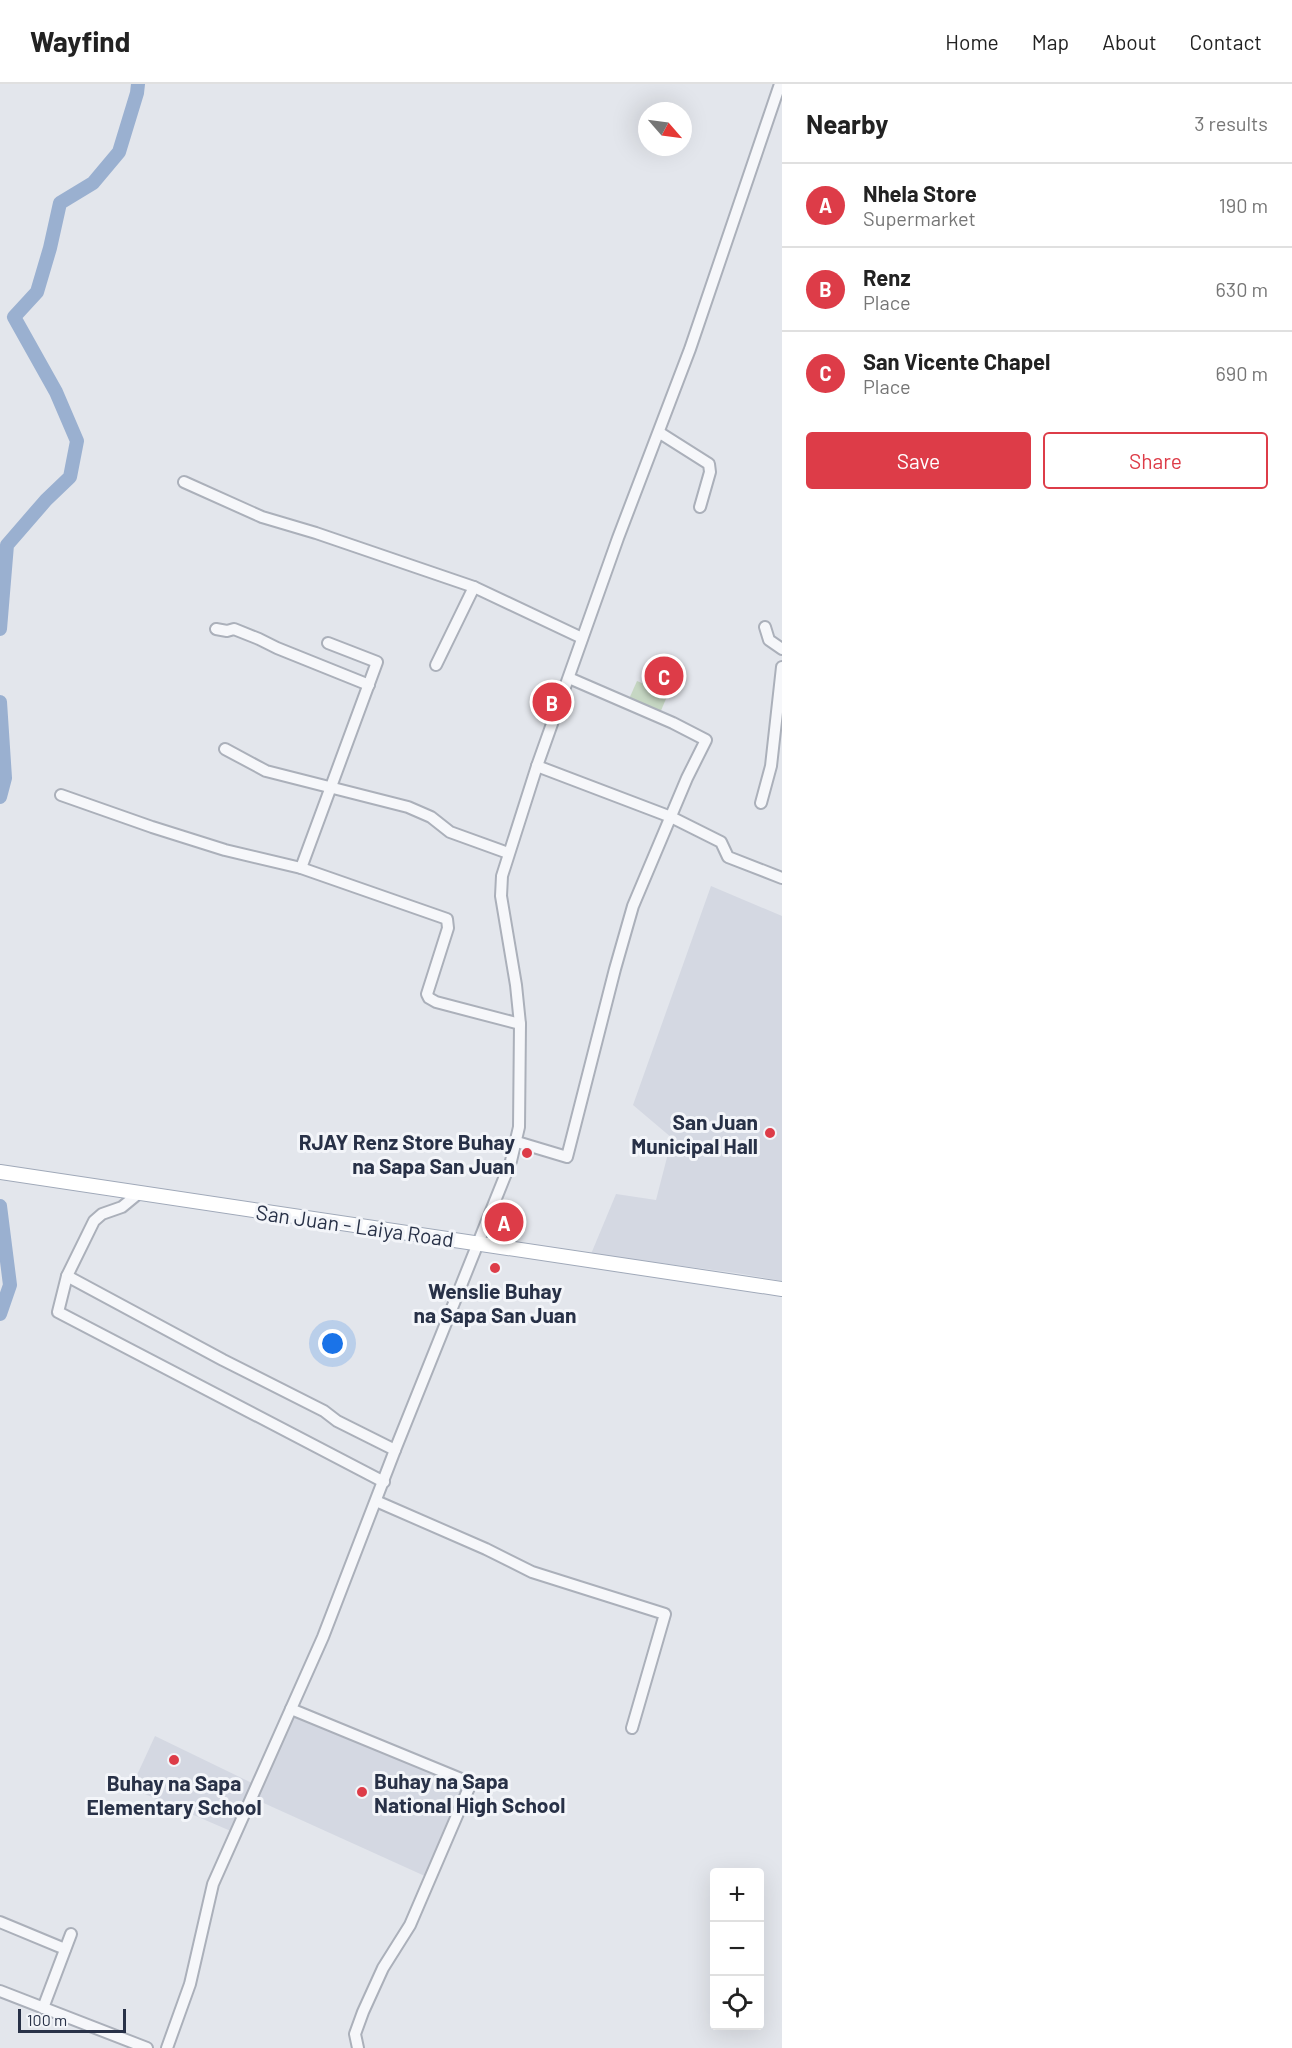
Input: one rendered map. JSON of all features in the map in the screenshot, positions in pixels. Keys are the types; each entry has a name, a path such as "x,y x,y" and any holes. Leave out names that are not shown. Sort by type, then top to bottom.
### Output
{"main road":[{"name":"San Juan - Laiya Road","path":"0,1172 782,1290"}],"street":[{"path":"167,2048 190,1984 213,1884 323,1637 395,1450 512,1161 517,1142 520,1109 519,1024 516,986 501,896 502,876 537,766 582,638 660,433 728,241 780,84"},
{"path":"660,433 709,464 710,472 700,507"},
{"path":"183,482 262,517 474,587 582,638"},
{"path":"436,665 474,587"},
{"path":"765,627 769,640 782,650"},
{"path":"216,628 227,631 234,629 369,685"},
{"path":"301,868 377,662 328,643"},
{"path":"761,803 771,766 782,667"},
{"path":"517,1142 567,1157 633,906 706,740 673,723 569,678"},
{"path":"225,749 267,771 414,810 431,817 450,832 508,853"},
{"path":"537,766 670,818 721,842 728,857 782,878"},
{"path":"61,795 225,850 301,868 447,919 448,928 427,994 429,998 436,1002 519,1024"},
{"path":"139,1193 122,1207 102,1214 94,1221 67,1276 58,1312 384,1482"},
{"path":"67,1276 395,1450"},
{"path":"376,1501 486,1549 532,1572 665,1614 632,1728"},
{"path":"291,1709 471,1783 410,1925 383,1968 363,2012 355,2034 358,2048"},
{"path":"1,1924 65,1949"},
{"path":"43,2008 71,1934"},
{"path":"0,1991 147,2048"}],"shaded area":[{"path":"711,886 782,916 782,1281 591,1254 616,1194 656,1200 672,1138 633,1105"},
{"name":"Buhay na Sapa National High School","path":"295,1714 467,1785 427,1877 257,1800"},
{"name":"Buhay na Sapa Elementary School","path":"155,1736 254,1784 233,1832 131,1788"}],"green space":[{"path":"637,681 668,694 660,713 629,699"}],"waterway":[{"path":"0,629 7,545 46,500 70,477 77,441 56,392 14,317 37,292 60,203 93,183 119,152 138,84"},
{"path":"0,702 5,778 0,797"},
{"path":"0,1206 10,1285 0,1314"}],"place":[{"name":"San Vicente Chapel","path":"664,676"},
{"name":"Renz","path":"552,702"},
{"name":"San Juan Municipal Hall","path":"770,1133"},
{"name":"RJAY Renz Store Buhay na Sapa San Juan","path":"527,1153"},
{"name":"Nhela Store","path":"504,1222"},
{"name":"Wenslie Buhay na Sapa San Juan","path":"495,1268"},
{"name":"Buhay na Sapa Elementary School","path":"174,1760"},
{"name":"Buhay na Sapa National High School","path":"362,1792"}]}
